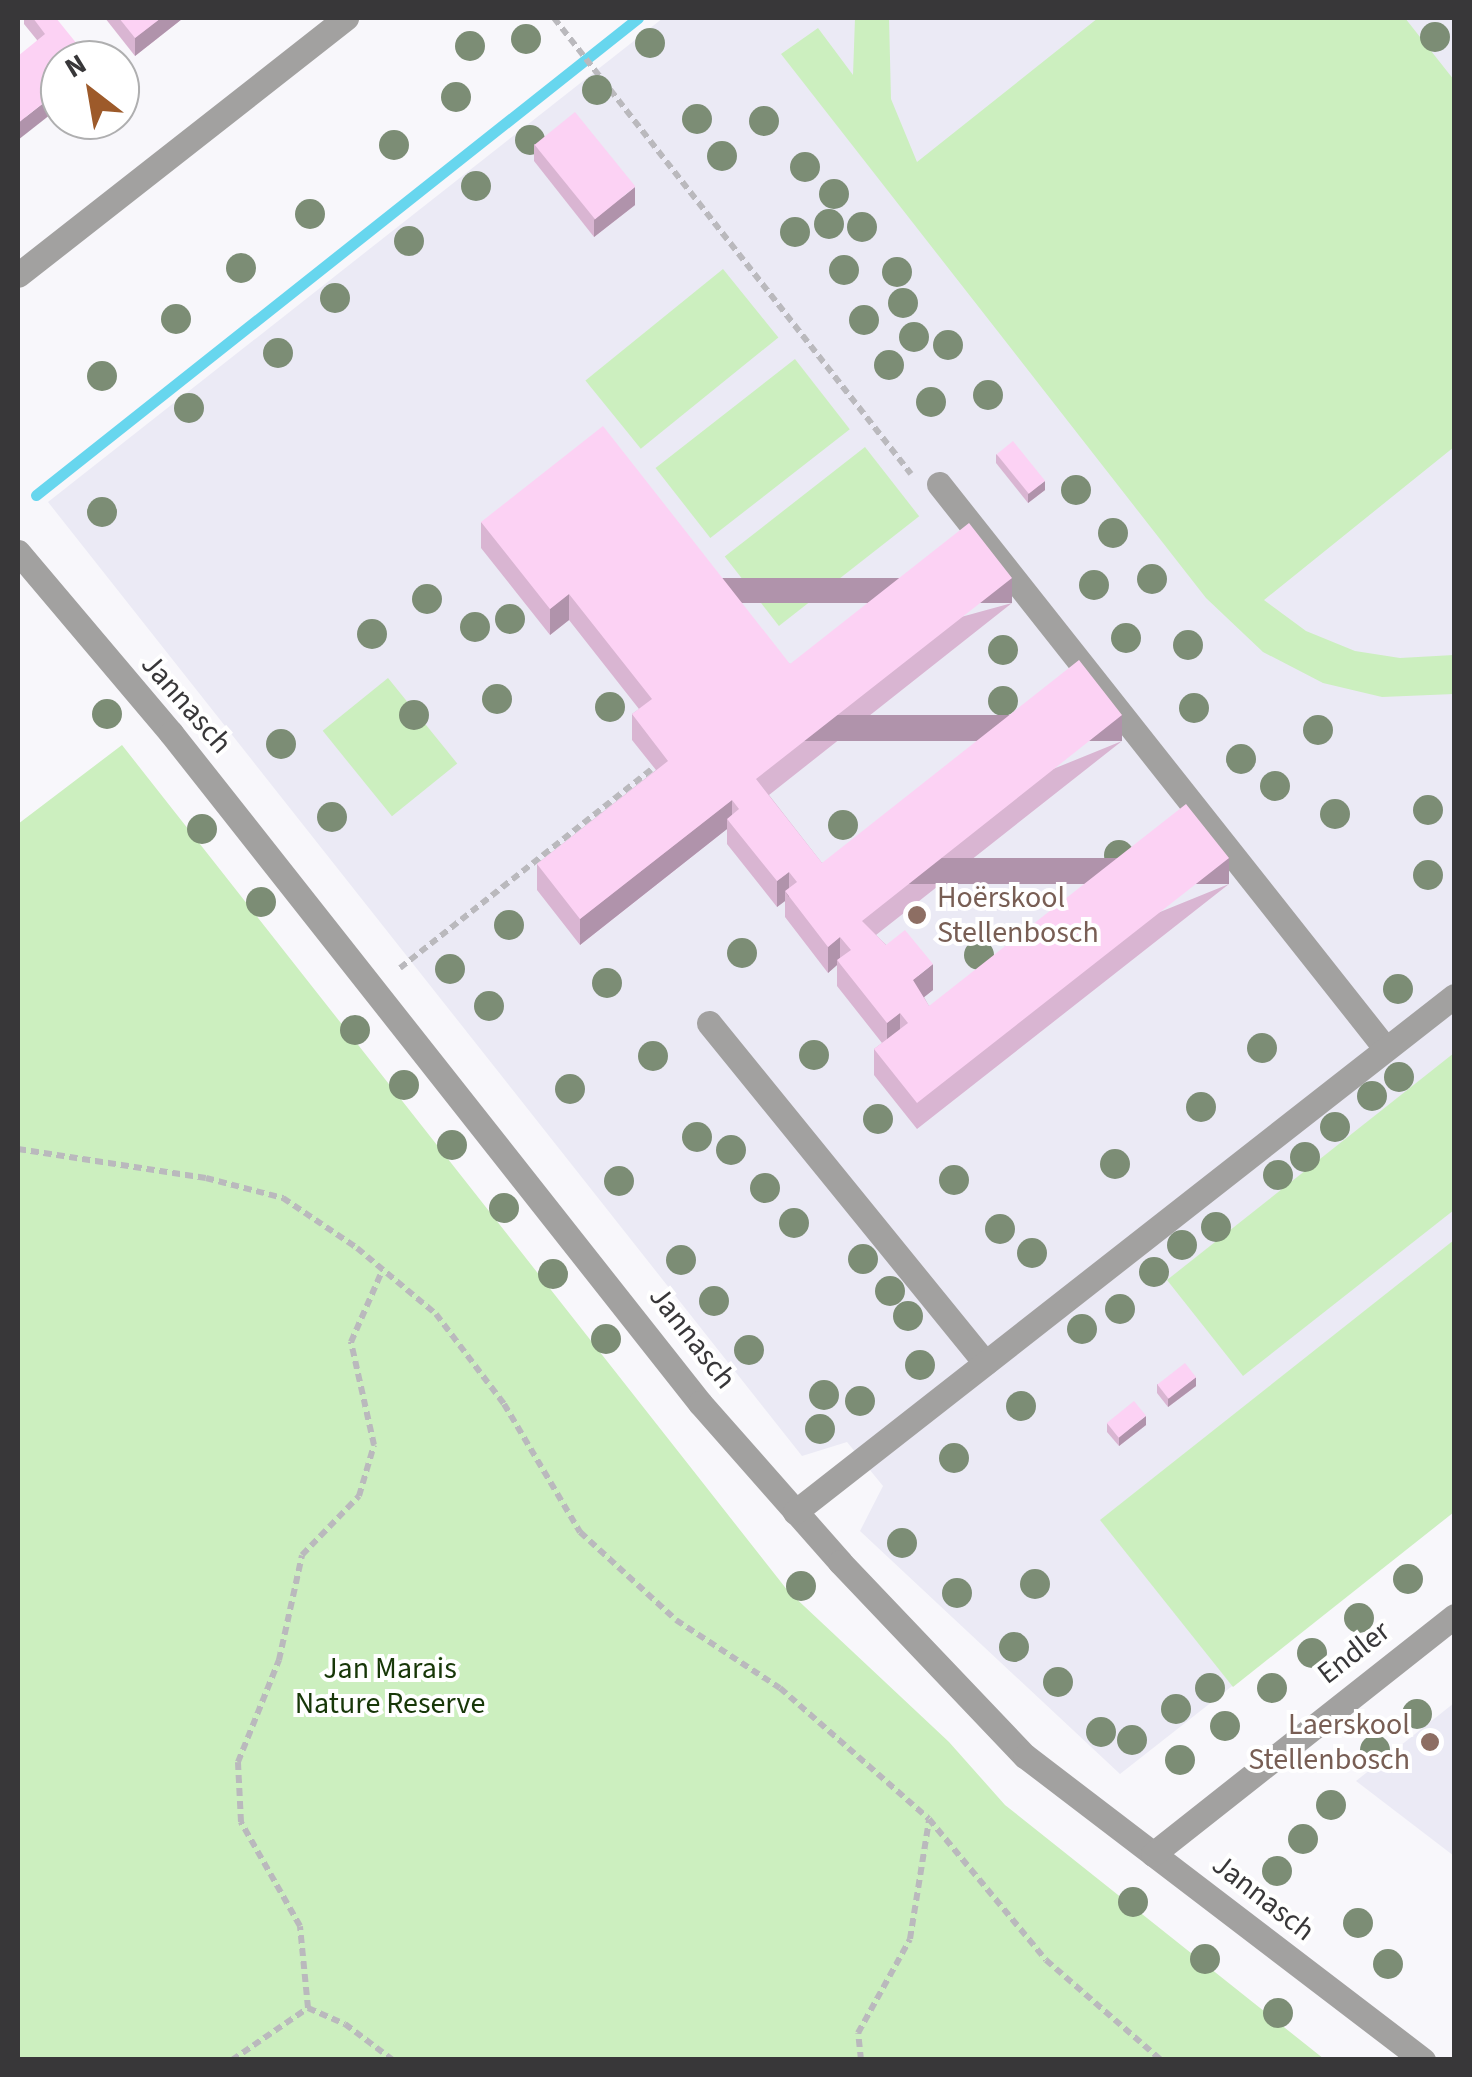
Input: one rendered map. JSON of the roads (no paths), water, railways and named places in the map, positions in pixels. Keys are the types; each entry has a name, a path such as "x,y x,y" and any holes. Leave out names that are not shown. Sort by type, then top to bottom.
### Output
{"street":[{"path":"18,275 346,18"},
{"path":"939,484 1386,1050"},
{"name":"Jannasch","path":"18,552 172,733 700,1402 795,1512 1025,1756 1422,2060"},
{"path":"795,1512 1454,996"},
{"path":"709,1023 985,1363"},
{"name":"Endler","path":"1153,1854 1454,1616"}],"waterway":[{"path":"36,495 638,18"}],"place":[{"name":"Hoërskool Stellenbosch","path":"917,915"},
{"name":"Laerskool Stellenbosch","path":"1430,1742"}],"park label":[{"name":"Jan Marais Nature Reserve","path":"390,1686"}]}
